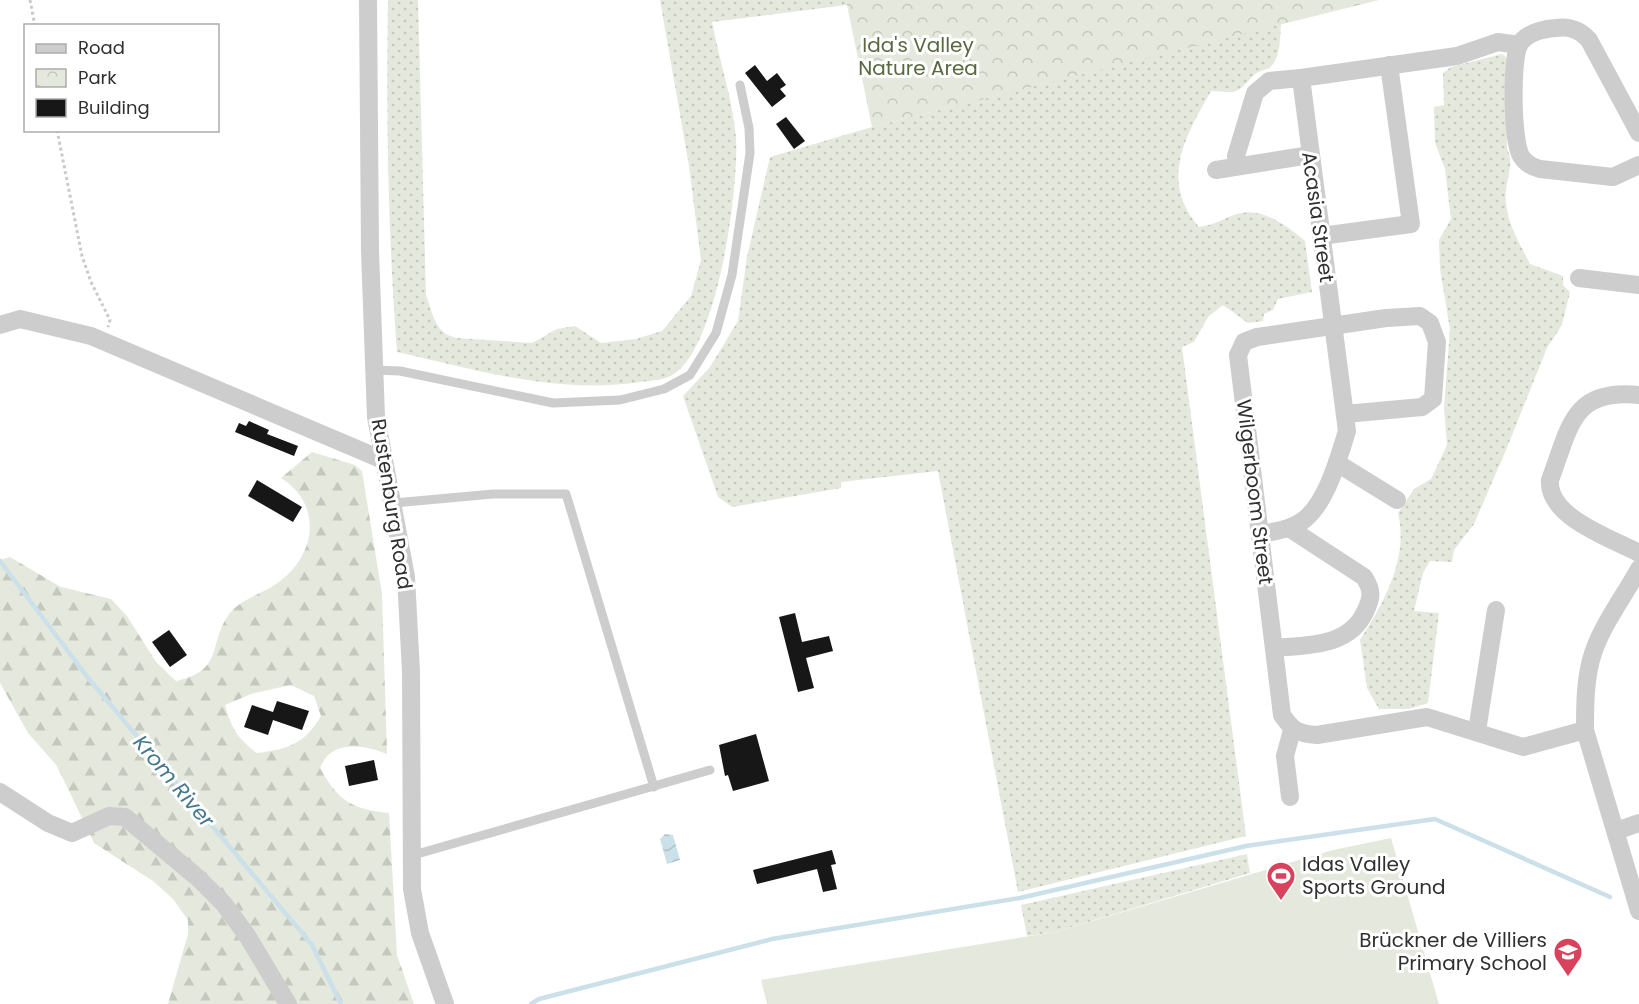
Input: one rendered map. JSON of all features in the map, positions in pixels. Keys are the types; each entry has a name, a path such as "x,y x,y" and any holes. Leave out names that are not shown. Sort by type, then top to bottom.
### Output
{"street":[{"name":"Rustenburg Road","path":"368,0 369,227 376,417 406,577 410,648 412,889 420,933 445,1004"},
{"path":"1639,133 1589,40 1583,33 1564,27 1551,28 1533,33 1519,45 1515,68 1514,134 1522,158 1531,166 1540,169 1613,177 1639,165"},
{"path":"1238,166 1236,156 1256,93 1269,81 1457,56 1498,42 1519,45"},
{"path":"1321,236 1411,224 1389,65"},
{"name":"Acasia Street","path":"1261,534 1289,528 1306,518 1332,479 1347,431 1301,78"},
{"path":"1216,170 1310,155"},
{"path":"1579,278 1639,285"},
{"name":"Wilgerboom Street","path":"1292,730 1282,715 1238,355 1244,342 1257,337 1420,316 1430,323 1437,342 1433,399 1422,407 1345,414"},
{"path":"0,325 20,319 91,336 383,460"},
{"path":"1639,395 1622,393 1600,396 1583,407 1575,417 1550,480 1549,489 1564,513 1639,553"},
{"path":"1337,463 1397,500"},
{"path":"1274,648 1336,640 1349,633 1363,617 1371,599 1371,588 1364,577 1289,528"},
{"path":"1639,569 1591,658 1586,683 1585,730 1639,911"},
{"path":"1477,731 1496,610"},
{"path":"1290,797 1285,756 1292,730 1302,734 1317,735 1427,717 1523,747 1585,730"},
{"path":"0,792 48,823 72,833 109,816 125,818 198,878 224,904 248,937 288,1004"},
{"path":"1616,831 1639,823"}],"lane":[{"path":"374,370 400,371 553,403 620,400 664,389 690,375 716,333 732,275 750,153 749,128 740,85"},
{"path":"394,504 493,494 566,494 654,787"},
{"path":"410,856 710,770"}],"path":[{"path":"30,0 35,24"},
{"path":"57,132 82,256 91,282 110,320 107,330 91,336"}],"green space":[{"path":"388,0 418,0 426,295 439,328 457,338 532,343 557,329 575,326 601,343 636,339 662,331 691,296 701,260 689,166 660,0 846,0 847,5 712,22 729,95 736,138 734,194 729,231 711,308 699,341 684,365 666,378 658,380 573,385 514,378 397,352 388,176"},
{"name":"Ida's Valley Nature Area","path":"846,0 1379,0 872,127"},
{"path":"1281,23 1276,59 1269,68 1256,73 1234,92 1211,91 1185,142 1178,176 1180,193 1187,210 1199,227 1234,215 1253,213 1272,218 1305,241 1312,292 1278,299 1273,310 1264,314 1263,321 1248,323 1223,305 1208,317 1194,342 1182,347 1246,836 1018,892 938,471 841,482 841,488 732,507 718,497 683,396 710,367 738,321 747,257 770,157 872,127"},
{"path":"1502,54 1508,59 1507,149 1510,168 1506,196 1509,219 1530,264 1563,276 1563,285 1570,292 1562,325 1547,348 1474,524 1454,550 1452,562 1430,561 1423,573 1414,611 1439,613 1428,703 1409,709 1379,709 1367,688 1360,640 1378,611 1392,580 1400,547 1401,530 1398,513 1414,489 1431,479 1447,445 1444,408 1450,329 1440,269 1439,240 1451,219 1445,169 1435,143 1434,107 1444,105 1443,73 1451,67"},
{"path":"312,452 355,465 362,471 382,594 387,754 368,748 340,748 325,759 320,768 333,788 347,801 365,809 389,813 397,955 414,1004 168,1004 188,934 188,920 173,899 153,881 94,843 57,766 28,733 0,683 0,560 10,557 61,587 111,599 127,616 156,662 176,681 202,670 209,663 223,624 230,613 240,604 270,588 289,573 300,560 306,546 310,531 309,516 304,502 295,489 281,478","holes":["291,685 314,696 321,716 308,733 295,744 257,753 236,732 225,705 251,694"]},
{"name":"Idas Valley Sports Ground","path":"1391,838 1439,1004 767,1004 761,980 1055,932 1333,850"},
{"path":"1247,854 1250,873 1055,932 1027,936 1021,905"}],"water":[{"path":"665,834 673,835 680,860 667,864 660,839"}],"building":[{"path":"755,65 767,81 777,73 786,85 780,89 786,96 772,107 745,73"},
{"path":"786,117 805,141 794,149 776,124"},
{"path":"249,421 269,430 267,434 298,446 294,456 235,432 239,423 246,426"},
{"path":"257,480 302,507 293,522 248,496"},
{"path":"795,613 802,642 829,636 833,651 806,658 814,688 798,692 779,617"},
{"path":"169,630 187,655 170,667 152,642"},
{"path":"277,701 309,711 302,730 273,720 268,735 244,727 252,705 273,712"},
{"path":"756,734 769,781 733,791 728,775 725,776 719,745"},
{"path":"374,760 378,780 349,786 345,766"},
{"path":"832,850 836,864 831,865 837,889 823,892 817,869 757,884 753,870"}],"waterway":[{"name":"Krom River","path":"0,561 89,679 312,945 341,1004"},
{"path":"531,1004 539,999 772,939 1020,898 1246,846 1435,819 1610,897"}],"place":[{"name":"Idas Valley Sports Ground","path":"1281,902"},
{"name":"Brückner de Villiers Primary School","path":"1568,978"}]}
